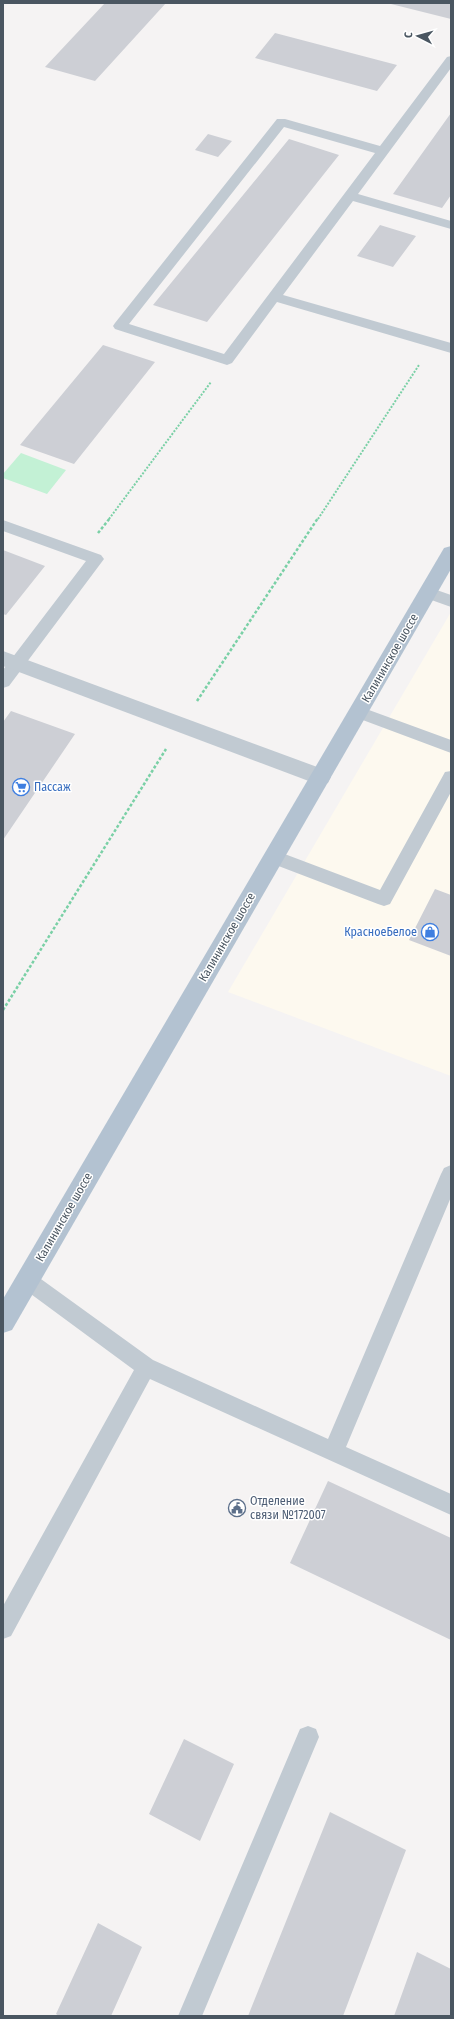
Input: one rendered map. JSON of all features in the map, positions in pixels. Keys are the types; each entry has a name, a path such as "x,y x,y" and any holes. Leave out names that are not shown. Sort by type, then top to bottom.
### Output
{"main road":[{"name":"Калининское шоссе","path":"3,1322 451,553"}],"street":[{"path":"10,660 320,777"}],"lane":[{"path":"382,151 282,122 120,326 227,360 451,60"},
{"path":"350,196 451,225"},
{"path":"274,297 451,348"},
{"path":"3,525 96,559 10,660 3,682"},
{"path":"428,593 451,601"},
{"path":"358,712 451,747"},
{"path":"274,857 384,898 451,777"},
{"path":"333,1452 451,1174"},
{"path":"27,1280 146,1367 451,1505"},
{"path":"3,1628 146,1367"},
{"path":"190,2016 308,1737"}],"path":[{"path":"3,1010 182,725 434,343"},
{"path":"82,554 227,360"}],"shaded area":[{"path":"451,612 451,1076 228,992"}],"green space":[{"path":"21,453 66,470 47,494 3,478 3,474"}],"building":[{"path":"105,3 166,3 95,81 45,67"},
{"path":"391,3 451,3 451,19 391,4"},
{"path":"275,33 397,65 377,91 255,58"},
{"path":"451,113 451,195 442,208 393,194"},
{"path":"208,134 232,141 218,157 195,150"},
{"path":"289,139 339,155 207,322 153,305"},
{"path":"380,225 416,236 393,267 357,256"},
{"path":"103,345 155,362 74,464 20,445"},
{"path":"3,550 45,566 6,615 3,614"},
{"name":"Пассаж","path":"11,711 75,734 3,840 3,722"},
{"path":"435,889 451,895 451,956 409,940"},
{"path":"328,1481 451,1538 451,1640 290,1563"},
{"path":"184,1739 234,1764 200,1841 149,1814"},
{"path":"330,1812 406,1850 343,2016 248,2016"},
{"path":"98,1923 142,1947 111,2016 59,2016 56,2014"},
{"path":"417,1952 451,1969 451,2016 394,2016"}],"place":[{"name":"Пассаж","path":"21,787"},
{"name":"КрасноеБелое","path":"430,932"},
{"name":"Отделение связи №172007","path":"237,1508"}]}
